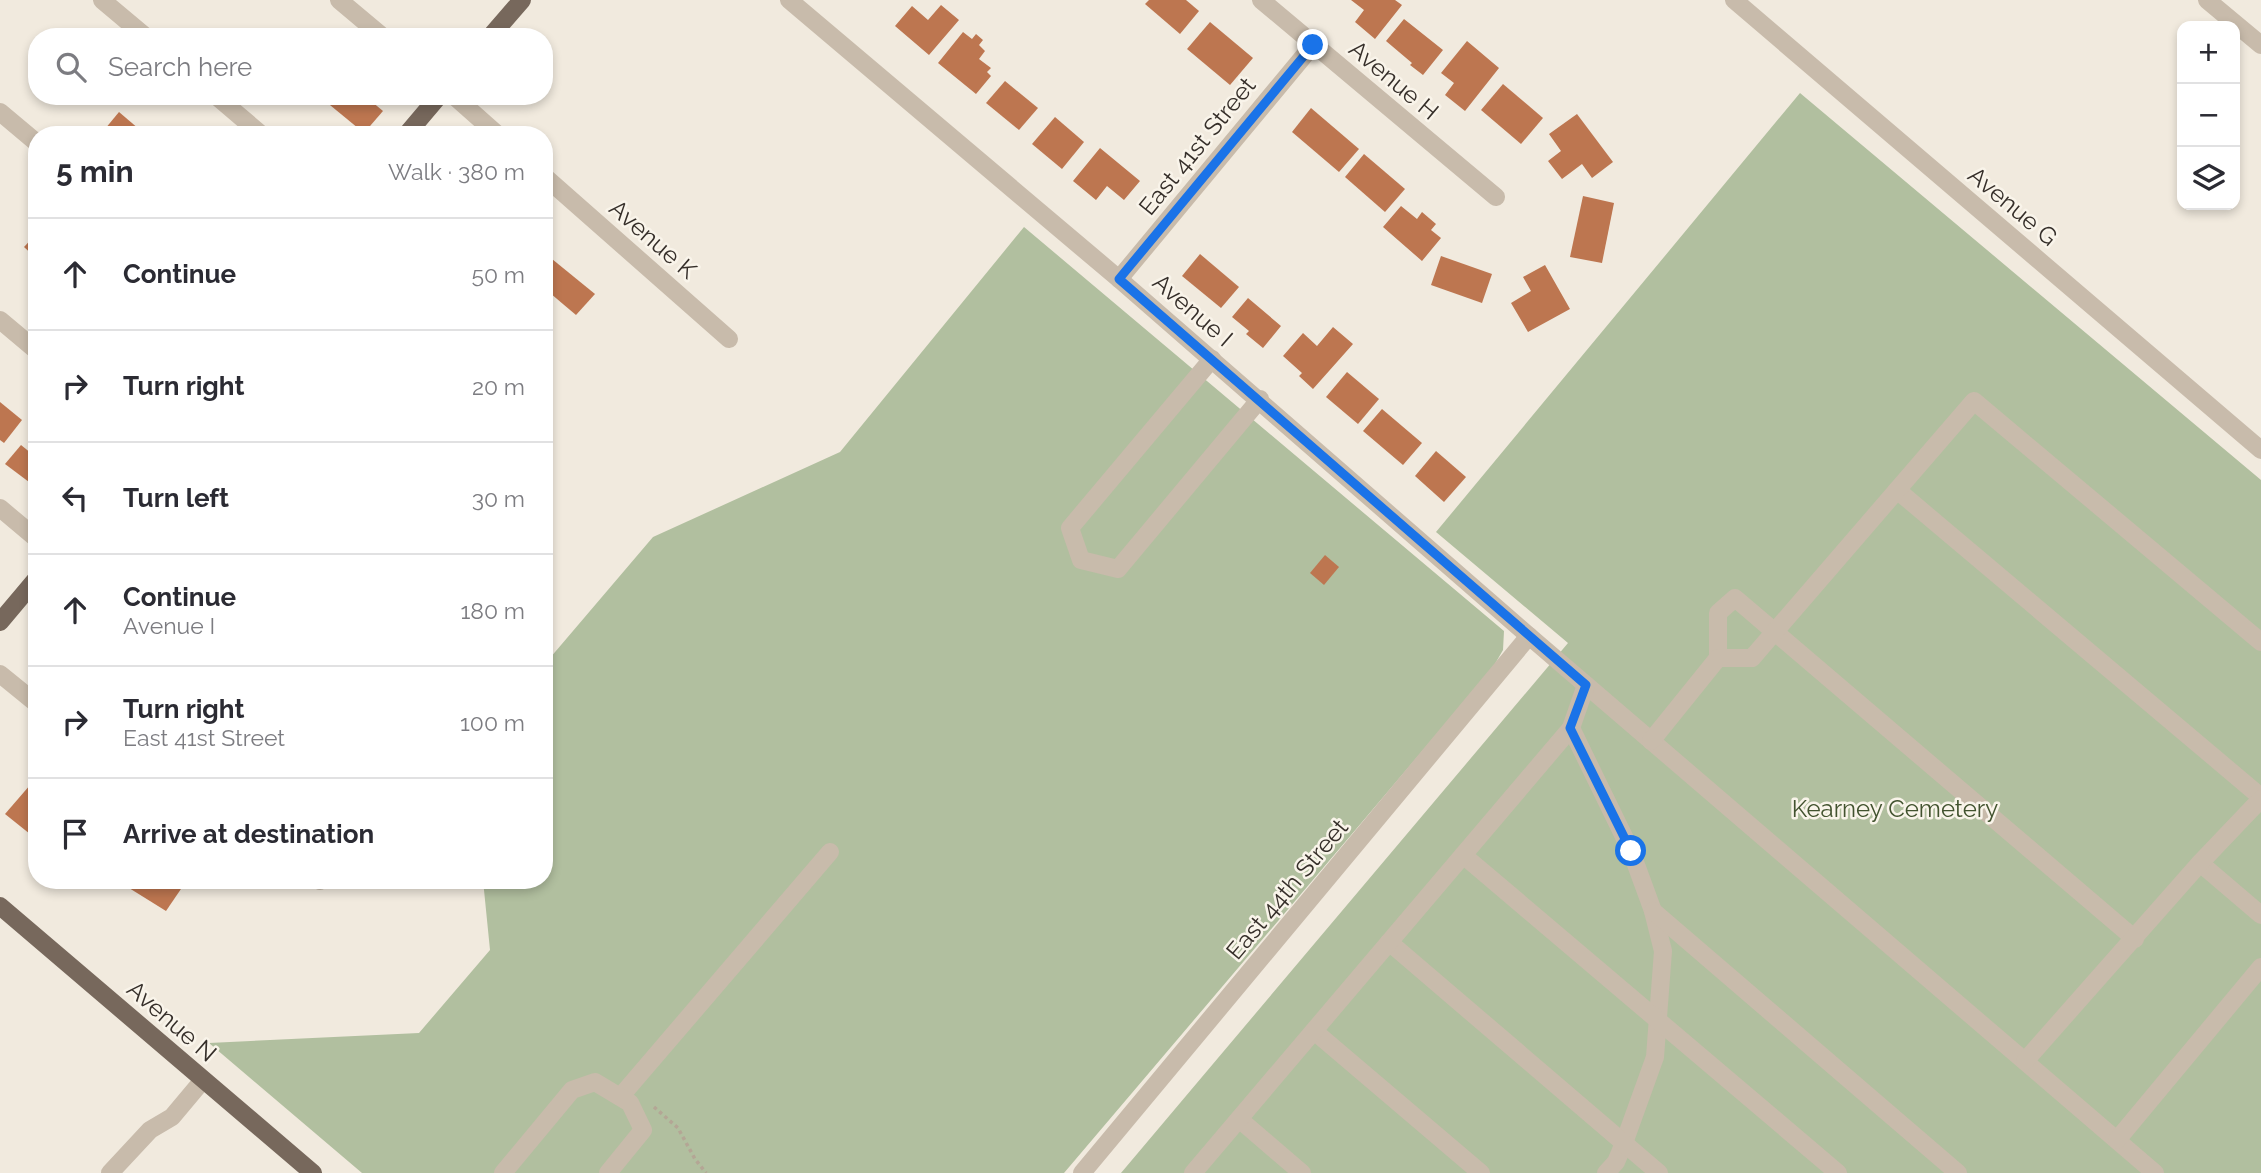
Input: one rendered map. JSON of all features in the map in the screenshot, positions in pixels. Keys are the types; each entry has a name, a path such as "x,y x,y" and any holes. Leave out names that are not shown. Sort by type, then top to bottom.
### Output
{"main road":[{"path":"498,28 522,0"},
{"path":"414,126 431,105"},
{"path":"0,622 28,589"},
{"name":"Avenue N","path":"0,906 313,1173"}],"street":[{"path":"102,0 135,28"},
{"path":"339,0 372,28"},
{"name":"Avenue I","path":"789,0 1260,399 1529,636 2155,1173"},
{"name":"Avenue H","path":"1261,0 1496,197"},
{"name":"Avenue G","path":"1734,0 2261,450"},
{"path":"2207,0 2261,45"},
{"name":"East 41st Street","path":"1119,279 1313,45"},
{"path":"227,105 251,126"},
{"path":"464,105 488,126"},
{"path":"0,112 28,135"},
{"name":"Avenue K","path":"553,184 729,339"},
{"path":"0,320 28,343"},
{"path":"1212,359 1070,528 1081,560 1118,569 1260,399"},
{"path":"1718,657 1752,658 1974,401 2261,642"},
{"path":"1897,490 2261,798 2025,1061"},
{"path":"0,508 28,531"},
{"path":"1651,741 1718,657 1718,612 1735,598 2135,939"},
{"name":"East 44th Street","path":"1082,1173 1529,636"},
{"path":"0,674 28,697"},
{"path":"1193,1173 1570,728 1586,685"},
{"path":"1570,728 1631,851 1653,911 1663,951 1655,1056 1624,1143 1616,1162 1606,1173"},
{"path":"621,1096 830,852"},
{"path":"1463,855 1838,1173"},
{"path":"2200,863 2261,915"},
{"path":"1653,911 1958,1173"},
{"path":"1389,942 1659,1173"},
{"path":"2117,1140 2261,967"},
{"path":"1314,1031 1480,1173"},
{"path":"110,1173 150,1130 172,1117 203,1080"},
{"path":"503,1173 572,1090 595,1082 630,1103 643,1130 608,1173"},
{"path":"1239,1119 1302,1173"}],"path":[{"path":"650,1104 678,1128 706,1173"}],"green space":[{"name":"Kearney Cemetery","path":"1800,93 2261,480 2261,1173 1121,1173 1568,643 1436,532"},
{"path":"1024,227 1504,631 1503,650 1492,669 1064,1173 362,1173 209,1043 419,1033 490,950 484,889 553,889 553,654 653,537 840,452"}],"building":[{"path":"1149,0 1186,0 1199,11 1180,34 1145,4"},
{"path":"1351,0 1395,0 1402,5 1375,39 1355,22 1364,10"},
{"path":"941,5 959,20 929,55 895,26 912,6 928,20"},
{"path":"1404,19 1443,50 1423,75 1386,41"},
{"path":"1210,22 1253,58 1230,85 1187,49"},
{"path":"963,32 972,39 976,34 983,40 979,45 985,51 979,59 991,68 987,72 991,76 976,94 938,63"},
{"path":"1467,41 1499,68 1465,111 1445,95 1454,83 1441,73"},
{"path":"1005,81 1038,108 1019,130 986,103"},
{"path":"1503,84 1543,118 1521,144 1481,110"},
{"path":"330,105 376,105 383,111 370,126 355,126"},
{"path":"1311,108 1359,149 1339,172 1292,132"},
{"path":"119,112 135,126 107,126"},
{"path":"1577,114 1613,162 1592,178 1582,164 1562,179 1548,161 1561,151 1549,134"},
{"path":"1055,117 1084,142 1062,169 1032,144"},
{"path":"1100,148 1140,181 1124,200 1107,186 1096,200 1073,181"},
{"path":"1364,154 1405,189 1385,212 1345,177"},
{"path":"1583,196 1614,203 1602,263 1570,257"},
{"path":"1401,206 1417,219 1422,212 1436,224 1431,230 1441,238 1422,261 1383,227"},
{"path":"1200,254 1239,287 1221,308 1182,276"},
{"path":"1441,256 1492,274 1482,303 1431,285"},
{"path":"553,260 595,294 576,315 553,296"},
{"path":"1545,265 1570,309 1528,332 1511,303 1531,291 1523,277"},
{"path":"1248,298 1281,326 1263,348 1246,334 1249,331 1232,317"},
{"path":"1333,327 1353,344 1313,389 1299,376 1302,373 1283,356 1303,333 1317,346"},
{"path":"1347,372 1379,399 1358,424 1326,397"},
{"path":"0,402 22,420 4,443 0,440"},
{"path":"1382,409 1422,443 1403,465 1363,431"},
{"path":"21,445 28,451 28,481 5,464"},
{"path":"1436,451 1466,477 1444,502 1415,476"},
{"path":"1325,555 1339,567 1324,585 1310,573"},
{"path":"28,787 28,832 5,814"},
{"path":"131,889 181,889 166,911"}],"route":[{"path":"1313,45 1119,279 1586,685 1570,728 1631,851"}]}
